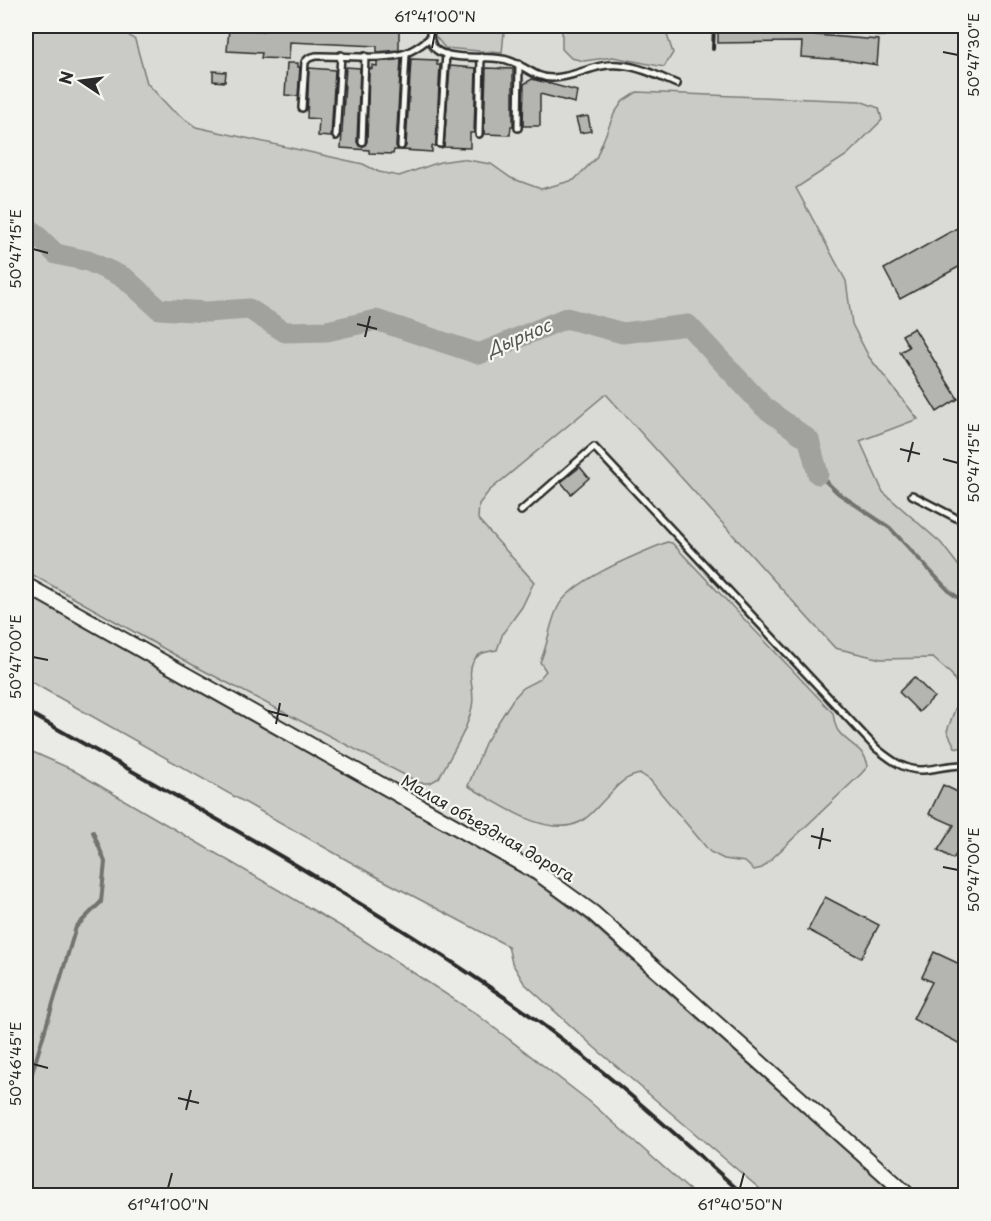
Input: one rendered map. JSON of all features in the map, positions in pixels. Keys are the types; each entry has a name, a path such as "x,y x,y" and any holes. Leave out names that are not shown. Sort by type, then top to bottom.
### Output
{"street":[{"name":"Малая объездная дорога","path":"26,585 538,873 563,890 593,913 909,1196"}],"lane":[{"path":"430,26 433,46 446,54 503,59 519,64 536,76 562,77 595,66 617,64 640,68 677,84"},
{"path":"302,108 305,62 309,58 406,54 430,38"},
{"path":"401,146 406,54"},
{"path":"440,144 446,54"},
{"path":"336,136 341,55"},
{"path":"362,142 366,56"},
{"path":"479,134 481,57"},
{"path":"518,128 519,64"},
{"path":"521,511 594,447 876,748 894,762 907,768 921,770 966,765"},
{"path":"912,495 966,523"}],"shaded area":[{"path":"26,26 965,26 965,1195 923,1195 598,906 543,865 26,574"},
{"path":"26,26 92,26 127,34 135,40 147,83 172,110 196,127 363,164 379,172 399,176 440,162 461,159 491,164 511,178 541,189 574,180 596,158 614,114 623,101 637,92 860,101 879,108 882,120 847,155 796,188 846,281 852,324 869,357 918,419 860,441 883,492 941,543 965,574 965,749 955,747 947,731 961,693 952,675 933,658 881,659 835,648 606,394 489,491 479,504 478,519 534,582 522,607 503,633 497,650 480,654 473,662 470,672 473,701 470,716 439,778 430,783 420,783 193,665 26,571"},
{"path":"435,26 504,32 502,53 445,48 435,36"},
{"path":"562,26 664,26 673,53 664,67 613,57 584,61 571,58 562,49"},
{"path":"667,542 672,543 833,713 838,730 864,755 868,766 762,868 754,870 745,862 724,859 710,852 650,780 641,774 620,783 584,820 566,826 552,826 522,816 468,786 485,743 513,699 524,687 538,680 546,671 540,662 554,615 564,599 575,588 606,569"},
{"path":"26,593 533,880 587,920 896,1195 767,1195 595,1048 524,983 512,963 508,946 377,877 26,679"},
{"path":"26,749 71,769 354,934 475,1013 589,1101 695,1195 26,1195"}],"building":[{"path":"301,26 399,26 399,50 377,52 377,46 290,42 289,59 261,58 262,53 227,51 229,29 263,31 263,27 301,28"},
{"path":"876,26 885,26 885,36 876,36"},
{"path":"791,30 791,33 879,40 877,65 801,57 802,42 718,43 718,31"},
{"path":"401,59 396,146 398,150 394,150 393,154 341,148 346,67 360,68 357,142 362,147 367,142 369,68 372,69 372,65 377,66 377,62"},
{"path":"411,59 437,60 437,65 440,65 436,146 432,146 432,152 403,150 406,146"},
{"path":"287,63 298,63 300,67 298,96 285,95"},
{"path":"450,66 476,68 474,133 470,133 470,148 444,147"},
{"path":"309,68 335,70 331,137 318,136 319,119 307,118"},
{"path":"486,68 513,69 513,126 511,126 510,135 484,134"},
{"path":"213,71 226,72 225,82 213,81"},
{"path":"532,79 577,91 575,103 540,94 540,126 523,126 524,84"},
{"path":"588,116 591,131 580,133 576,118"},
{"path":"966,223 966,263 900,299 884,269"},
{"path":"914,328 958,399 937,412 900,352 909,347 902,335"},
{"path":"580,467 589,478 571,494 561,482"},
{"path":"914,677 934,697 919,712 899,692"},
{"path":"943,785 966,796 966,850 961,847 953,859 938,850 954,825 929,814"},
{"path":"825,897 879,925 861,958 808,930"},
{"path":"934,952 966,967 966,1047 913,1019 932,982 922,977"}],"waterway":[{"name":"Дырнос","path":"26,225 56,254 88,261 125,278 159,309 207,312 249,309 285,332 327,331 376,320 479,354 566,318 623,333 688,325 765,408 809,440 818,474"},
{"name":"Дырнос","path":"818,474 838,493 890,528 950,592 966,603"},
{"path":"26,1093 76,927 101,902 105,862 93,832"}],"railway":[{"path":"713,49 714,26"},
{"path":"26,711 328,884 504,997 567,1043 745,1196"}]}
